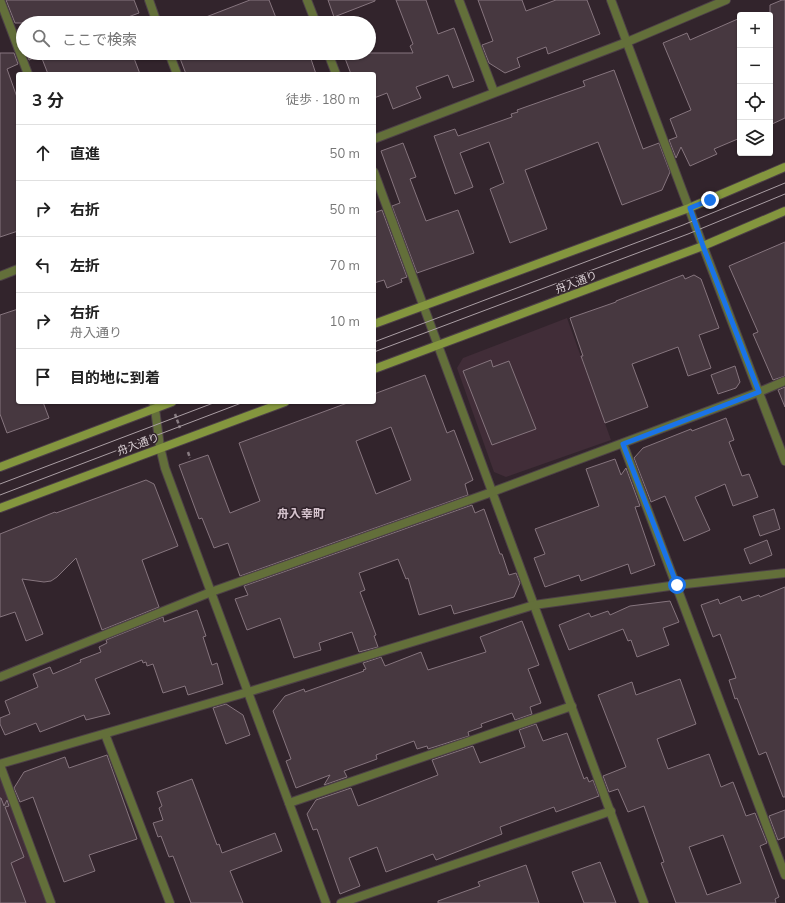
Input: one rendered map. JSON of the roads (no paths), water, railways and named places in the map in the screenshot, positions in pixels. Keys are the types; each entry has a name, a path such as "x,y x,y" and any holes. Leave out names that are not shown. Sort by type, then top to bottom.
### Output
{"street":[{"path":"0,0 16,42"},
{"path":"149,0 155,16"},
{"path":"307,0 313,16"},
{"path":"459,0 494,92"},
{"path":"611,0 785,461"},
{"path":"376,138 627,42 726,0"},
{"path":"23,60 27,72"},
{"path":"171,60 175,72"},
{"path":"331,60 335,72"},
{"path":"376,323 690,208 785,167"},
{"path":"376,177 644,903"},
{"name":"舟入通り","path":"376,368 703,246 785,211"},
{"path":"0,276 16,270"},
{"path":"0,677 211,592 623,444 785,381"},
{"name":"舟入通り","path":"0,508 160,447 279,404"},
{"path":"0,467 154,405 160,447 165,468 326,903"},
{"path":"623,444 785,875"},
{"path":"51,903 0,764 248,692 534,605 785,572"},
{"path":"289,803 572,706"},
{"path":"105,734 170,903"},
{"path":"341,903 611,811"}],"tram line":[{"path":"376,341 683,225 785,183"},
{"path":"376,351 688,234 785,194"},
{"path":"0,484 211,404"},
{"path":"0,495 239,404"}],"district":[{"name":"舟入幸町","path":"301,514"}]}
